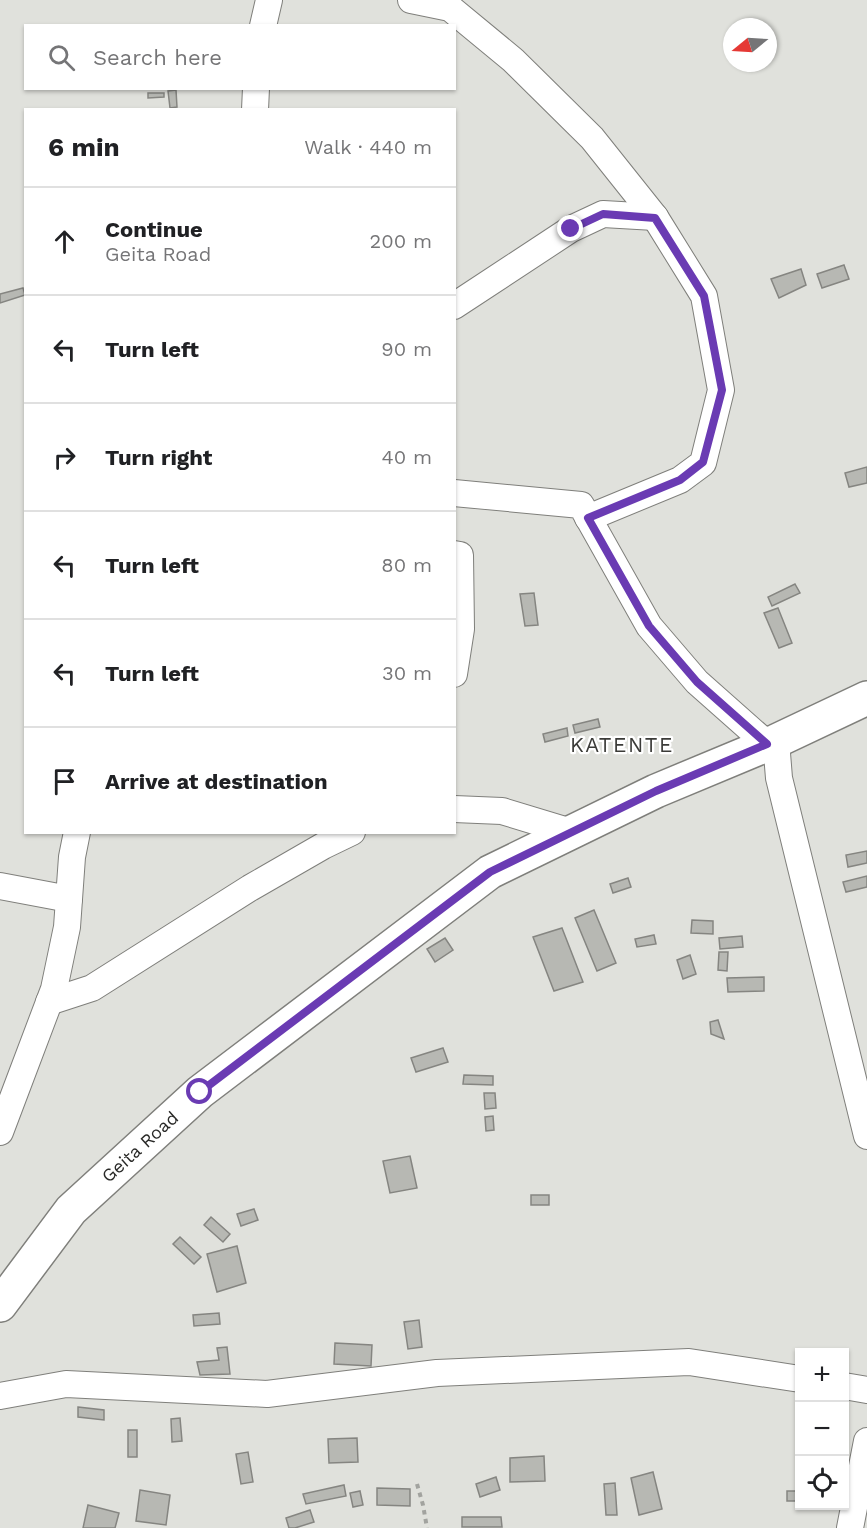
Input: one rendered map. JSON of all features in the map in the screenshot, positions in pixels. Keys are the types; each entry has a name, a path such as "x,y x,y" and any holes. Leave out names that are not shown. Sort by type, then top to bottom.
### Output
{"main road":[{"name":"Geita Road","path":"0,1305 70,1210 200,1092 490,872 656,791 771,743 867,698"}],"street":[{"path":"263,24 269,0"},
{"path":"411,0 450,8 513,60 592,138 655,218 704,296 722,390 703,462 680,480 588,518"},
{"path":"255,108 256,90"},
{"path":"456,305 571,229 603,214 655,218"},
{"path":"456,493 581,505 649,626 697,682 771,743 867,1136"},
{"path":"456,554 460,555 461,630 456,661"},
{"path":"456,809 502,811 571,832"},
{"path":"0,1132 54,988 67,927 72,857 77,834"},
{"path":"49,1002 92,988 250,888 322,846 348,834"},
{"path":"0,886 69,898"},
{"path":"0,1396 66,1384 267,1394 437,1373 689,1362 795,1378"},
{"path":"849,1387 867,1390"},
{"path":"850,1528 867,1441"}],"path":[{"path":"417,1484 427,1528"}],"building":[{"path":"176,90 177,107 170,108 168,91"},
{"path":"148,93 164,93 164,97 148,98"},
{"path":"844,265 849,279 822,288 817,274"},
{"path":"801,269 806,285 779,298 771,279"},
{"path":"23,288 24,292 24,295 0,303 0,294"},
{"path":"867,467 867,483 849,487 845,473"},
{"path":"795,584 800,593 772,606 768,597"},
{"path":"534,593 538,625 525,626 520,594"},
{"path":"778,608 792,643 779,648 764,613"},
{"path":"598,719 600,727 575,733 573,725"},
{"path":"567,728 568,736 545,742 543,734"},
{"path":"867,851 867,863 848,867 846,855"},
{"path":"867,876 867,887 846,892 843,882"},
{"path":"628,878 631,887 613,893 610,884"},
{"path":"594,910 616,963 597,971 575,918"},
{"path":"692,920 713,921 713,934 691,933"},
{"path":"562,928 583,982 554,991 533,937"},
{"path":"654,935 656,944 637,947 635,939"},
{"path":"742,936 743,947 720,949 719,938"},
{"path":"445,938 453,950 435,962 427,949"},
{"path":"719,952 728,952 727,971 718,970"},
{"path":"690,955 696,974 683,979 677,960"},
{"path":"764,977 764,991 728,992 727,978"},
{"path":"718,1020 724,1039 711,1034 710,1022"},
{"path":"443,1048 448,1062 416,1072 411,1058"},
{"path":"464,1075 493,1076 493,1085 463,1084"},
{"path":"484,1093 495,1093 496,1108 485,1109"},
{"path":"493,1116 494,1130 486,1131 485,1117"},
{"path":"410,1156 417,1188 390,1193 383,1161"},
{"path":"531,1195 549,1195 549,1205 531,1205"},
{"path":"254,1209 258,1220 241,1226 237,1214"},
{"path":"211,1217 230,1234 223,1242 204,1225"},
{"path":"180,1237 201,1257 194,1264 173,1244"},
{"path":"237,1246 246,1283 217,1292 207,1254"},
{"path":"219,1313 220,1324 194,1326 193,1315"},
{"path":"419,1320 422,1347 408,1349 404,1322"},
{"path":"335,1343 372,1345 371,1366 334,1364"},
{"path":"227,1347 230,1374 200,1375 197,1362 219,1360 217,1348"},
{"path":"78,1407 104,1410 104,1420 78,1417"},
{"path":"180,1418 182,1441 172,1442 171,1419"},
{"path":"128,1430 137,1430 137,1457 128,1457"},
{"path":"357,1438 358,1462 329,1463 328,1439"},
{"path":"248,1452 253,1482 241,1484 236,1454"},
{"path":"544,1456 545,1481 510,1482 510,1458"},
{"path":"653,1472 662,1509 639,1515 631,1478"},
{"path":"496,1477 500,1490 480,1497 476,1484"},
{"path":"615,1483 617,1515 606,1515 604,1484"},
{"path":"344,1485 346,1496 306,1504 303,1494"},
{"path":"377,1488 410,1489 410,1506 377,1505"},
{"path":"140,1490 170,1495 166,1525 136,1521"},
{"path":"360,1491 363,1505 353,1507 350,1493"},
{"path":"787,1491 795,1491 795,1501 787,1501"},
{"path":"88,1505 119,1513 115,1528 83,1528"},
{"path":"310,1510 314,1522 289,1528 286,1518"},
{"path":"462,1517 501,1517 502,1527 462,1527"}],"district":[{"name":"KATENTE","path":"622,745"}],"route":[{"path":"200,1092 490,872 656,791 767,744 697,682 649,626 588,518 680,480 703,462 722,390 704,296 655,218 603,214 571,229"}]}
